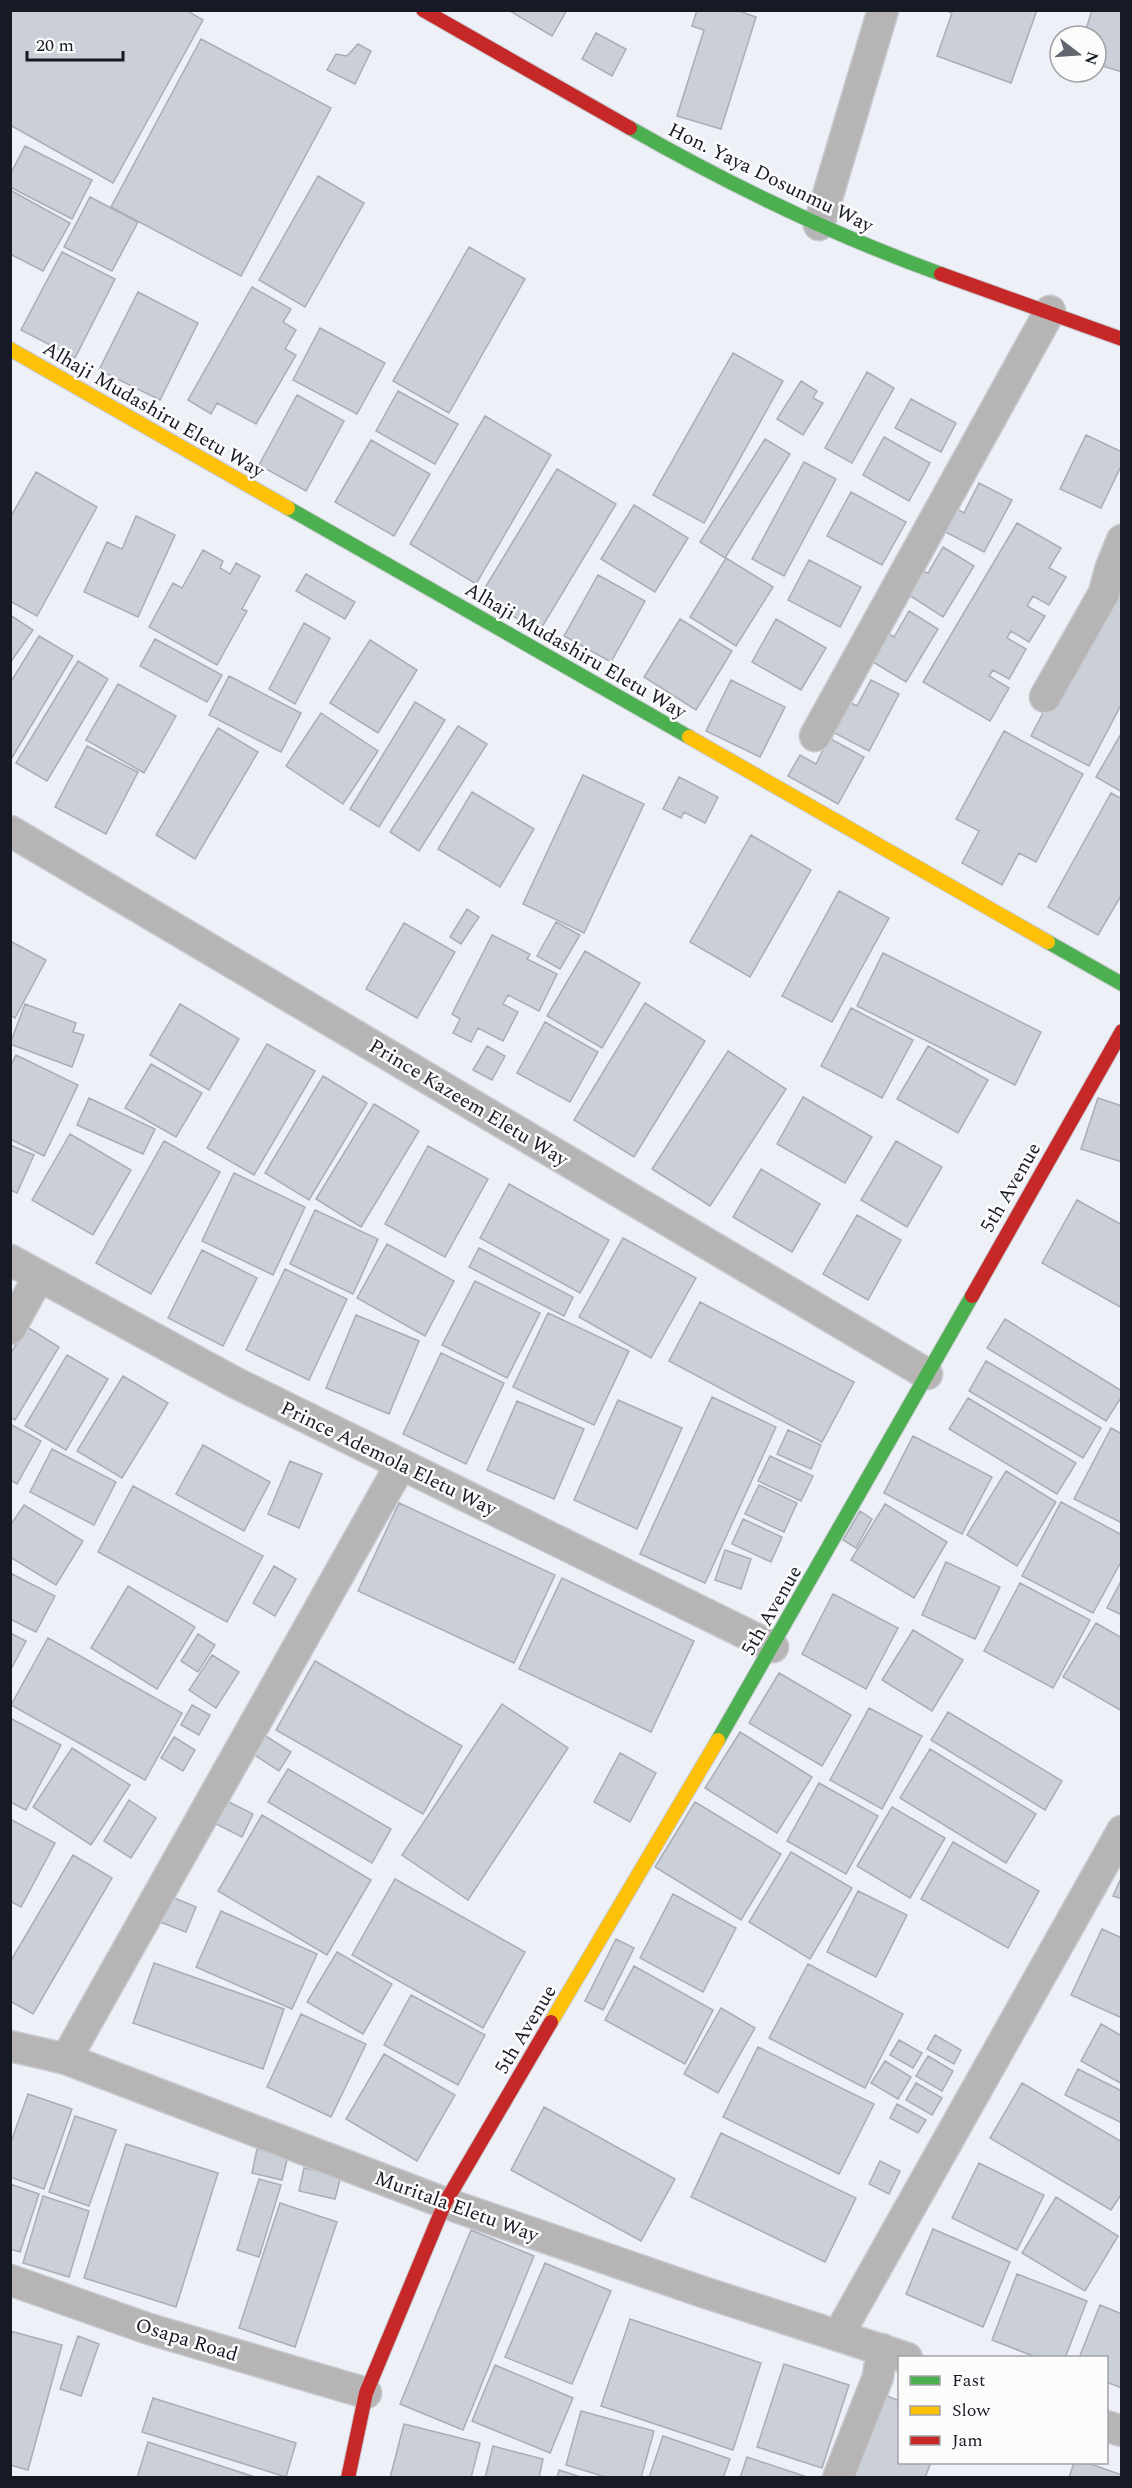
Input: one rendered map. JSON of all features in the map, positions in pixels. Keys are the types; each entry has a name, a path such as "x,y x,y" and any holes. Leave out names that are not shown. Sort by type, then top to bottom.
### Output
{"street":[{"name":"Hon. Yaya Dosunmu Way","path":"423,10 700,168 819,225 911,263 1050,311 1122,339"},
{"path":"819,225 874,14"},
{"path":"815,736 1050,311"},
{"name":"Alhaji Mudashiru Eletu Way","path":"10,349 1122,984"},
{"path":"1045,697 1104,593 1122,540"},
{"name":"Prince Kazeem Eletu Way","path":"10,831 927,1374"},
{"name":"5th Avenue","path":"348,2478 366,2393 444,2203 773,1647 1122,1031"},
{"name":"Prince Ademola Eletu Way","path":"10,1260 234,1382 773,1647"},
{"path":"10,1329 39,1276"},
{"path":"66,2059 401,1464"},
{"path":"839,2334 1122,1831"},
{"name":"Muritala Eletu Way","path":"10,2046 66,2059 444,2203 703,2292 895,2353"},
{"name":"Osapa Road","path":"10,2280 150,2329 366,2393"},
{"path":"838,2478 878,2377 895,2353"}],"building":[{"path":"10,10 186,10 203,20 113,183 10,125"},
{"path":"508,10 567,10 552,36"},
{"path":"697,10 736,10 756,17 721,129 677,116 704,30 692,26"},
{"path":"944,10 1037,10 1011,83 937,56 952,13"},
{"path":"1092,10 1122,10 1122,72 1108,68 1108,24 1088,24"},
{"path":"596,33 626,49 612,76 582,59"},
{"path":"201,39 331,108 241,276 111,207"},
{"path":"358,44 371,51 355,84 327,70 336,54 347,56"},
{"path":"25,146 92,180 72,219 10,187 10,175"},
{"path":"318,176 364,203 305,307 259,280"},
{"path":"10,190 70,223 43,271 10,254"},
{"path":"90,197 138,222 112,271 64,247"},
{"path":"469,247 525,279 449,413 393,381"},
{"path":"62,252 115,279 75,358 21,330"},
{"path":"252,287 291,309 283,322 296,330 285,349 296,355 256,424 217,403 211,414 188,400"},
{"path":"138,292 198,323 160,400 99,370"},
{"path":"320,328 385,363 357,414 293,380"},
{"path":"733,353 783,381 704,523 653,495"},
{"path":"867,372 894,388 852,463 825,448"},
{"path":"801,381 817,391 813,398 823,403 803,435 777,419"},
{"path":"398,391 458,424 435,464 376,431"},
{"path":"297,395 344,421 306,491 259,465"},
{"path":"911,399 956,423 941,452 895,428"},
{"path":"485,416 551,455 476,584 410,544"},
{"path":"1086,435 1122,452 1122,464 1101,508 1060,489"},
{"path":"884,437 930,463 909,501 863,475"},
{"path":"765,439 790,454 725,558 700,542"},
{"path":"371,440 430,474 394,536 335,502"},
{"path":"804,462 836,479 784,576 752,559"},
{"path":"557,469 616,504 539,632 480,596"},
{"path":"36,472 97,507 37,616 10,601 10,518"},
{"path":"979,483 1012,500 984,552 936,527 948,504 964,513"},
{"path":"851,492 906,522 882,565 827,536"},
{"path":"634,505 688,538 655,592 601,559"},
{"path":"136,516 175,535 138,617 84,592 107,542 122,549"},
{"path":"1017,523 1061,548 1049,568 1066,577 1049,605 1033,596 1027,606 1045,616 1029,642 1011,631 1007,638 1026,649 1009,679 993,670 989,676 1009,688 990,721 923,682"},
{"path":"943,547 974,566 943,617 901,590 914,569 928,573"},
{"path":"203,550 223,561 220,568 230,574 236,563 260,576 242,609 247,611 217,665 149,627 173,583 182,588"},
{"path":"726,558 773,587 736,646 690,617"},
{"path":"809,560 861,587 840,627 788,600"},
{"path":"306,574 355,602 345,619 296,591"},
{"path":"598,575 645,601 611,662 564,636"},
{"path":"1108,588 1122,595 1122,703 1089,766 1031,736"},
{"path":"909,611 938,629 906,682 863,656 879,628 894,637"},
{"path":"10,615 33,630 10,663"},
{"path":"680,619 732,651 696,710 644,677"},
{"path":"776,619 826,648 801,690 752,662"},
{"path":"304,623 330,638 295,704 269,689"},
{"path":"39,636 73,656 10,761 10,683"},
{"path":"155,639 222,675 207,702 140,666"},
{"path":"370,640 417,670 378,733 330,703"},
{"path":"78,661 108,679 47,781 16,763"},
{"path":"229,676 301,713 281,752 209,715"},
{"path":"731,680 785,707 760,757 706,731"},
{"path":"871,680 899,694 869,751 827,729 843,699 857,706"},
{"path":"118,684 176,716 144,773 86,740"},
{"path":"415,702 445,720 379,827 350,809"},
{"path":"321,713 378,751 343,804 286,766"},
{"path":"458,726 487,744 419,851 390,832"},
{"path":"218,728 258,752 195,859 156,835"},
{"path":"1004,731 1083,774 1036,862 1019,853 1002,885 962,863 979,831 956,819"},
{"path":"1122,732 1122,792 1096,777"},
{"path":"829,738 864,757 838,804 788,776 800,755 816,764"},
{"path":"87,746 138,772 106,834 55,807"},
{"path":"583,775 644,804 584,933 523,904"},
{"path":"679,777 718,797 705,823 684,812 681,818 663,809"},
{"path":"472,792 534,829 500,887 438,849"},
{"path":"1111,793 1122,799 1122,894 1098,935 1048,907"},
{"path":"751,835 811,870 750,977 690,942"},
{"path":"839,891 889,918 832,1022 782,996"},
{"path":"467,909 479,917 461,944 450,937"},
{"path":"556,922 580,935 560,969 537,956"},
{"path":"404,923 455,952 417,1018 366,989"},
{"path":"492,935 530,954 527,959 557,974 539,1011 508,995 503,1004 518,1012 503,1041 478,1028 471,1042 453,1033 460,1019 452,1014"},
{"path":"10,941 46,960 15,1018 10,1015"},
{"path":"585,951 640,983 602,1048 547,1016"},
{"path":"883,953 1041,1032 1015,1085 857,1006"},
{"path":"645,1003 705,1041 634,1157 574,1120"},
{"path":"25,1004 76,1023 73,1032 84,1035 72,1067 10,1044"},
{"path":"180,1004 239,1039 209,1090 150,1055"},
{"path":"851,1008 913,1040 882,1098 821,1066"},
{"path":"545,1022 598,1052 570,1102 517,1073"},
{"path":"267,1044 315,1071 254,1175 207,1148"},
{"path":"487,1046 505,1056 492,1080 473,1070"},
{"path":"928,1046 988,1080 958,1133 897,1099"},
{"path":"728,1051 786,1089 710,1206 652,1169"},
{"path":"16,1055 78,1085 44,1156 10,1139 10,1067"},
{"path":"151,1064 202,1093 176,1137 125,1108"},
{"path":"323,1076 367,1103 309,1200 265,1173"},
{"path":"803,1097 872,1137 845,1183 777,1144"},
{"path":"89,1098 155,1129 143,1154 77,1125"},
{"path":"1098,1098 1122,1106 1122,1162 1081,1149"},
{"path":"374,1104 419,1131 361,1227 316,1199"},
{"path":"70,1134 131,1170 93,1235 32,1200"},
{"path":"164,1141 220,1172 151,1294 96,1263"},
{"path":"896,1141 942,1167 907,1227 861,1200"},
{"path":"10,1145 34,1155 17,1193 10,1190"},
{"path":"428,1146 488,1179 445,1257 385,1224"},
{"path":"761,1169 820,1204 792,1252 733,1217"},
{"path":"234,1173 305,1207 273,1275 202,1241"},
{"path":"509,1184 609,1240 580,1293 480,1238"},
{"path":"1077,1200 1122,1225 1122,1308 1042,1263"},
{"path":"315,1210 378,1239 353,1294 290,1264"},
{"path":"857,1215 901,1240 868,1300 823,1274"},
{"path":"623,1238 696,1278 651,1358 579,1317"},
{"path":"387,1244 454,1281 425,1336 357,1298"},
{"path":"479,1248 573,1297 564,1316 469,1267"},
{"path":"202,1250 257,1278 223,1346 168,1318"},
{"path":"285,1269 347,1299 309,1380 246,1350"},
{"path":"475,1281 540,1313 507,1378 442,1345"},
{"path":"700,1302 854,1382 822,1442 669,1361"},
{"path":"548,1313 629,1351 594,1425 513,1387"},
{"path":"356,1315 419,1341 389,1414 326,1388"},
{"path":"1005,1319 1122,1391 1122,1396 1106,1421 987,1348"},
{"path":"27,1327 59,1347 15,1420 10,1417 10,1354"},
{"path":"441,1353 504,1383 466,1464 403,1434"},
{"path":"67,1355 108,1379 66,1450 25,1426"},
{"path":"986,1361 1101,1428 1083,1458 969,1391"},
{"path":"123,1376 168,1403 122,1478 77,1451"},
{"path":"712,1397 776,1427 705,1583 640,1554"},
{"path":"968,1398 1076,1463 1057,1494 949,1429"},
{"path":"618,1400 682,1428 637,1529 574,1500"},
{"path":"517,1401 584,1429 554,1499 487,1470"},
{"path":"10,1424 41,1441 17,1484 10,1480"},
{"path":"1111,1428 1122,1434 1122,1523 1074,1499"},
{"path":"788,1430 821,1445 811,1469 777,1454"},
{"path":"913,1436 992,1477 962,1534 884,1493"},
{"path":"203,1445 270,1482 244,1531 176,1494"},
{"path":"52,1449 116,1482 94,1525 30,1492"},
{"path":"770,1456 813,1476 801,1501 758,1481"},
{"path":"290,1461 322,1474 299,1528 268,1514"},
{"path":"1006,1471 1056,1502 1017,1566 967,1535"},
{"path":"759,1485 797,1503 784,1532 745,1514"},
{"path":"133,1486 263,1556 227,1622 98,1552"},
{"path":"1061,1502 1122,1535 1122,1560 1093,1613 1022,1576"},
{"path":"399,1503 555,1575 514,1663 358,1591"},
{"path":"885,1504 947,1542 914,1598 851,1560"},
{"path":"24,1505 83,1541 56,1585 10,1557 10,1526"},
{"path":"860,1511 872,1519 856,1548 843,1540"},
{"path":"743,1519 782,1537 771,1562 732,1544"},
{"path":"725,1550 751,1559 741,1589 715,1580"},
{"path":"946,1562 1000,1587 975,1639 922,1615"},
{"path":"274,1566 296,1579 275,1616 253,1603"},
{"path":"10,1573 55,1596 36,1632 10,1619"},
{"path":"562,1578 694,1641 651,1732 519,1669"},
{"path":"1122,1579 1122,1615 1107,1608"},
{"path":"1020,1583 1090,1620 1053,1688 984,1651"},
{"path":"128,1586 195,1627 157,1689 91,1648"},
{"path":"833,1594 898,1628 866,1689 802,1654"},
{"path":"1096,1623 1122,1638 1122,1711 1063,1677"},
{"path":"913,1630 963,1660 932,1711 882,1680"},
{"path":"10,1633 26,1641 10,1671"},
{"path":"198,1634 215,1645 198,1672 181,1661"},
{"path":"48,1638 182,1713 145,1780 11,1705"},
{"path":"212,1655 239,1672 216,1708 189,1690"},
{"path":"315,1661 462,1746 423,1814 276,1730"},
{"path":"779,1673 851,1715 822,1766 749,1723"},
{"path":"502,1704 568,1748 468,1900 402,1855"},
{"path":"192,1705 210,1715 199,1735 181,1725"},
{"path":"869,1708 922,1736 882,1809 830,1780"},
{"path":"948,1712 1062,1781 1045,1810 931,1740"},
{"path":"10,1718 61,1745 26,1810 10,1802"},
{"path":"740,1732 812,1777 777,1833 705,1788"},
{"path":"264,1735 291,1752 279,1771 253,1754"},
{"path":"174,1737 195,1750 183,1771 161,1758"},
{"path":"72,1748 130,1785 91,1845 33,1807"},
{"path":"930,1749 1036,1814 1006,1863 900,1798"},
{"path":"620,1753 656,1773 630,1822 594,1802"},
{"path":"288,1769 391,1829 372,1863 268,1802"},
{"path":"819,1783 878,1816 846,1874 787,1841"},
{"path":"129,1800 156,1818 131,1858 104,1841"},
{"path":"227,1801 253,1814 242,1837 216,1824"},
{"path":"695,1802 781,1854 741,1920 655,1867"},
{"path":"892,1807 945,1838 910,1898 857,1866"},
{"path":"262,1815 371,1880 327,1955 218,1891"},
{"path":"10,1819 55,1843 21,1907 10,1901"},
{"path":"953,1842 1039,1891 1008,1948 921,1899"},
{"path":"791,1852 852,1888 810,1959 749,1922"},
{"path":"73,1855 112,1878 33,2014 10,2001 10,1962"},
{"path":"1122,1876 1122,1899 1113,1896"},
{"path":"395,1879 525,1952 483,2028 352,1955"},
{"path":"858,1891 907,1915 876,1977 827,1952"},
{"path":"165,1894 196,1907 186,1932 155,1920"},
{"path":"673,1894 736,1928 703,1992 640,1958"},
{"path":"221,1911 317,1954 292,2009 196,1967"},
{"path":"1102,1929 1122,1938 1122,2018 1071,1995"},
{"path":"616,1939 634,1948 603,2010 585,2001"},
{"path":"337,1952 392,1984 363,2034 307,2002"},
{"path":"154,1963 284,2009 263,2069 133,2023"},
{"path":"808,1964 903,2014 865,2088 769,2038"},
{"path":"634,1966 713,2010 685,2064 605,2020"},
{"path":"411,1995 485,2035 458,2085 384,2045"},
{"path":"721,2008 755,2028 718,2093 684,2074"},
{"path":"301,2014 366,2044 331,2117 267,2087"},
{"path":"1101,2024 1122,2036 1122,2084 1081,2061"},
{"path":"935,2035 961,2050 954,2064 927,2049"},
{"path":"899,2040 922,2053 913,2068 890,2055"},
{"path":"758,2047 874,2104 839,2174 723,2117"},
{"path":"384,2054 455,2095 417,2161 346,2119"},
{"path":"928,2056 953,2071 942,2091 916,2076"},
{"path":"885,2061 911,2077 898,2099 871,2083"},
{"path":"1078,2069 1122,2091 1122,2123 1065,2095"},
{"path":"916,2083 942,2098 932,2115 906,2100"},
{"path":"1022,2083 1122,2142 1122,2193 1111,2210 990,2138"},
{"path":"28,2094 72,2109 44,2189 10,2177 10,2145"},
{"path":"897,2104 926,2120 918,2133 890,2118"},
{"path":"544,2107 675,2179 641,2241 511,2170"},
{"path":"75,2116 116,2130 89,2206 49,2192"},
{"path":"721,2133 856,2198 825,2262 691,2197"},
{"path":"126,2144 218,2173 176,2307 84,2278"},
{"path":"257,2149 288,2156 282,2180 252,2173"},
{"path":"880,2161 900,2171 889,2194 869,2184"},
{"path":"979,2163 1044,2195 1017,2250 952,2218"},
{"path":"304,2168 341,2176 335,2199 299,2191"},
{"path":"259,2179 281,2185 259,2257 237,2250"},
{"path":"10,2184 39,2194 20,2252 10,2249"},
{"path":"43,2196 89,2211 69,2277 23,2263"},
{"path":"1056,2197 1118,2236 1085,2291 1022,2253"},
{"path":"280,2203 337,2222 295,2347 239,2328"},
{"path":"933,2229 1010,2262 983,2327 906,2294"},
{"path":"471,2230 534,2256 463,2430 400,2404"},
{"path":"545,2263 611,2291 572,2384 505,2357"},
{"path":"1017,2274 1087,2301 1066,2356 1033,2356 992,2340"},
{"path":"1100,2305 1122,2314 1122,2388 1108,2383 1108,2356 1080,2356"},
{"path":"630,2319 761,2363 733,2450 601,2406"},
{"path":"10,2331 62,2345 28,2470 10,2465"},
{"path":"78,2336 99,2344 81,2396 60,2389"},
{"path":"784,2364 849,2385 822,2468 757,2447"},
{"path":"495,2365 573,2398 550,2453 472,2421"},
{"path":"884,2395 898,2400 898,2464 930,2464 925,2478 848,2478"},
{"path":"153,2398 296,2443 286,2477 142,2432"},
{"path":"581,2411 654,2431 641,2478 609,2478 566,2465"},
{"path":"404,2424 480,2443 471,2478 390,2478"},
{"path":"663,2436 730,2459 723,2478 649,2478"},
{"path":"148,2442 258,2478 137,2478"},
{"path":"493,2446 543,2459 539,2478 485,2478"},
{"path":"747,2457 810,2478 740,2478"},
{"path":"1073,2464 1091,2464 1122,2475 1122,2478 1069,2478"},
{"path":"559,2470 584,2478 557,2478"}],"traffic: fast":[{"path":"630,128 782,208 861,243 941,274"},
{"path":"288,508 689,737"},
{"path":"1048,942 1122,984"},
{"path":"718,1740 972,1296"}],"traffic: slow":[{"path":"10,349 288,508"},
{"path":"689,737 1048,942"},
{"path":"551,2022 718,1740"}],"traffic: jam":[{"path":"423,10 630,128"},
{"path":"941,274 1122,339"},
{"path":"972,1296 1122,1031"},
{"path":"348,2478 366,2393 445,2203 551,2022"}]}
